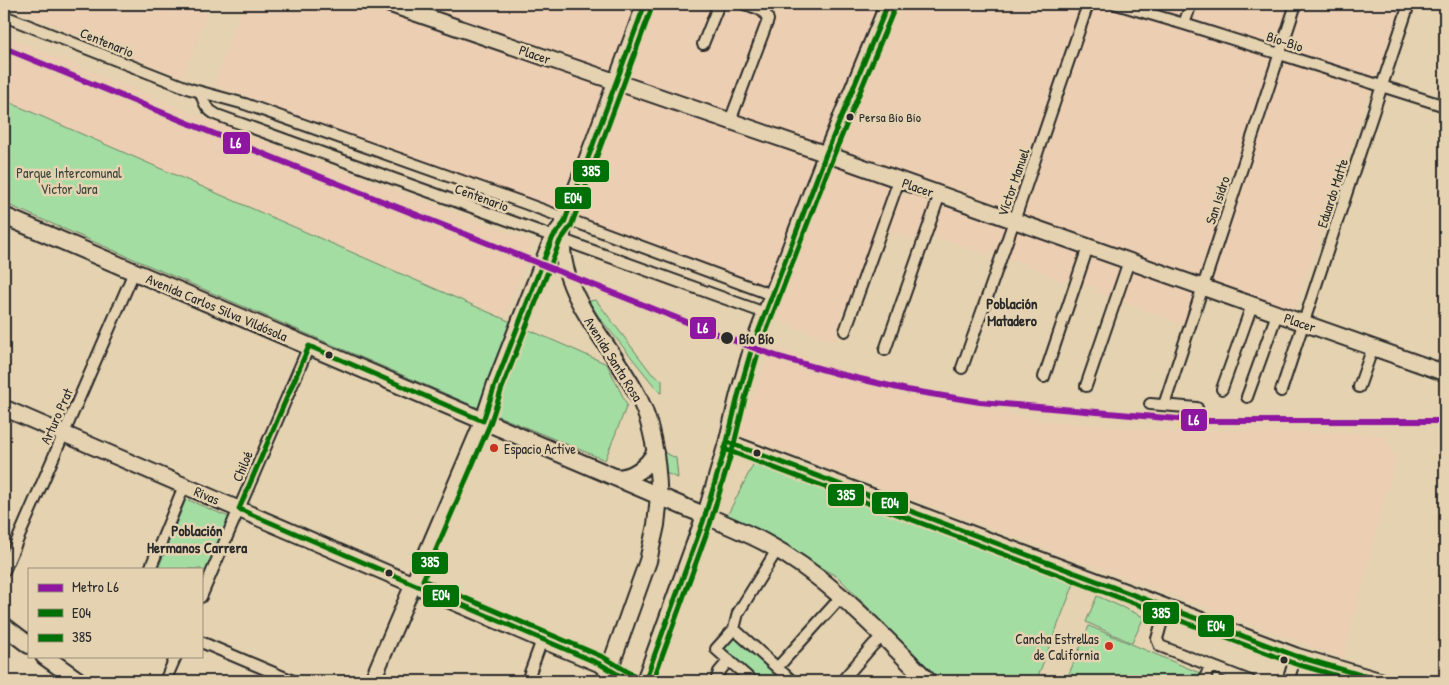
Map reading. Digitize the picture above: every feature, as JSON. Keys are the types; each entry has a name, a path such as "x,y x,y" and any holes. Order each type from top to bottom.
{"main road":[{"name":"Avenida Carlos Silva Vildósola","path":"4,216 762,541 811,572 842,596 924,680"},
{"path":"617,478 627,477 640,470 646,466 655,453"},
{"name":"Avenida Santa Rosa","path":"608,675 648,561 656,525 659,496"},
{"path":"656,525 669,512 680,507 687,508"},
{"path":"645,681 705,516"},
{"path":"4,626 28,644"},
{"path":"47,658 78,681"}],"street":[{"name":"Placer","path":"390,4 826,154 1445,373"},
{"path":"372,681 483,421 495,385 557,239 645,4"},
{"path":"703,44 719,4"},
{"path":"730,121 768,20 764,12 744,4"},
{"path":"705,516 728,442 749,358 765,313 826,154 888,4"},
{"name":"Víctor Manuel","path":"962,368 1088,4"},
{"name":"Bio-Bio","path":"1116,4 1445,106"},
{"path":"1184,24 1191,4"},
{"name":"San Isidro","path":"1164,405 1296,4"},
{"name":"Eduardo Matte","path":"1281,391 1409,4"},
{"name":"Centenario","path":"4,16 201,93 245,104 772,295"},
{"name":"Centenario","path":"201,93 204,103 217,116 765,313"},
{"path":"845,331 899,180"},
{"path":"885,350 940,194"},
{"name":"Avenida Santa Rosa","path":"557,239 573,290 580,304 640,399 649,423 655,453 659,496"},
{"path":"1044,376 1088,247"},
{"path":"1086,386 1129,261"},
{"name":"Arturo Prat","path":"4,571 134,272"},
{"path":"1222,389 1252,305"},
{"path":"1247,397 1277,314"},
{"name":"Chiloé","path":"202,595 308,346"},
{"path":"1359,387 1372,347"},
{"path":"1150,404 1197,408"},
{"name":"Rivas","path":"4,408 600,664 608,675 629,681"},
{"path":"728,442 1296,656 1341,676 1382,681"},
{"path":"150,568 184,486"},
{"path":"752,681 716,649 734,629 738,613 777,550"},
{"path":"777,668 842,596"},
{"path":"1166,607 1156,639 1160,646 1250,681"},
{"path":"734,629 792,681"},
{"path":"842,681 883,636"},
{"path":"527,681 542,640"},
{"path":"202,642 293,681"},
{"path":"1288,681 1296,656"},
{"path":"165,681 175,658"},
{"path":"716,681 719,672 729,660"},
{"path":"1204,681 1210,666"}],"shaded area":[{"path":"4,4 211,4 183,78"},
{"path":"243,4 1402,4 1383,60 1365,103 1294,312 1201,280 1186,326 1095,291 1096,288 1068,278 1065,282 1039,272 1039,270 991,250 988,255 919,232 916,240 887,230 888,226 877,222 834,342 776,319 775,315 782,296 558,211 214,85"},
{"path":"4,35 200,117 533,242 504,316 4,100"},
{"path":"773,346 919,396 1038,420 1164,431 1343,432 1386,436 1395,460 1343,658 738,434"}],"green space":[{"name":"Parque Intercomunal Victor Jara","path":"4,100 607,364 627,405 605,460 474,406 4,203"},
{"path":"596,300 652,374 662,380 662,392 660,393 599,317 589,301"},
{"path":"661,451 676,458 678,478 663,472"},
{"path":"756,459 1075,581 1036,681 940,681 838,577 727,516"},
{"path":"186,499 231,518 202,581 202,568 158,568"},
{"path":"1097,596 1144,617 1132,643 1086,622"},
{"name":"Cancha Estrellas de California","path":"1089,626 1202,674 1199,681 1066,681"},
{"path":"733,632 788,681 755,681 719,649"}],"metro line":[{"name":"L6","path":"4,48 296,167 727,338 779,357 839,374 907,390 980,402 1201,421 1445,421"}],"transit line":[{"name":"E04","path":"629,681 600,664 239,509 309,346 483,421 495,385 548,249 553,237 564,223 645,4"},
{"name":"E04","path":"645,681 703,522 751,351 826,154 888,4"},
{"name":"385","path":"633,675 603,657 423,580 490,424 502,388 560,241 571,226 652,7"},
{"name":"385","path":"653,681 710,524 758,353 833,157 895,7"},
{"name":"E04","path":"727,442 1296,656 1381,681"},
{"name":"385","path":"724,449 1293,663 1355,681"}],"place":[{"name":"Persa Bío Bío","path":"850,117"},
{"name":"Bío Bío","path":"727,338"},
{"name":"Espacio Active","path":"494,448"},
{"name":"Cancha Estrellas de California","path":"1109,646"}],"district":[{"name":"Población Matadero","path":"1012,312"},
{"name":"Población Hermanos Carrera","path":"197,538"}]}
